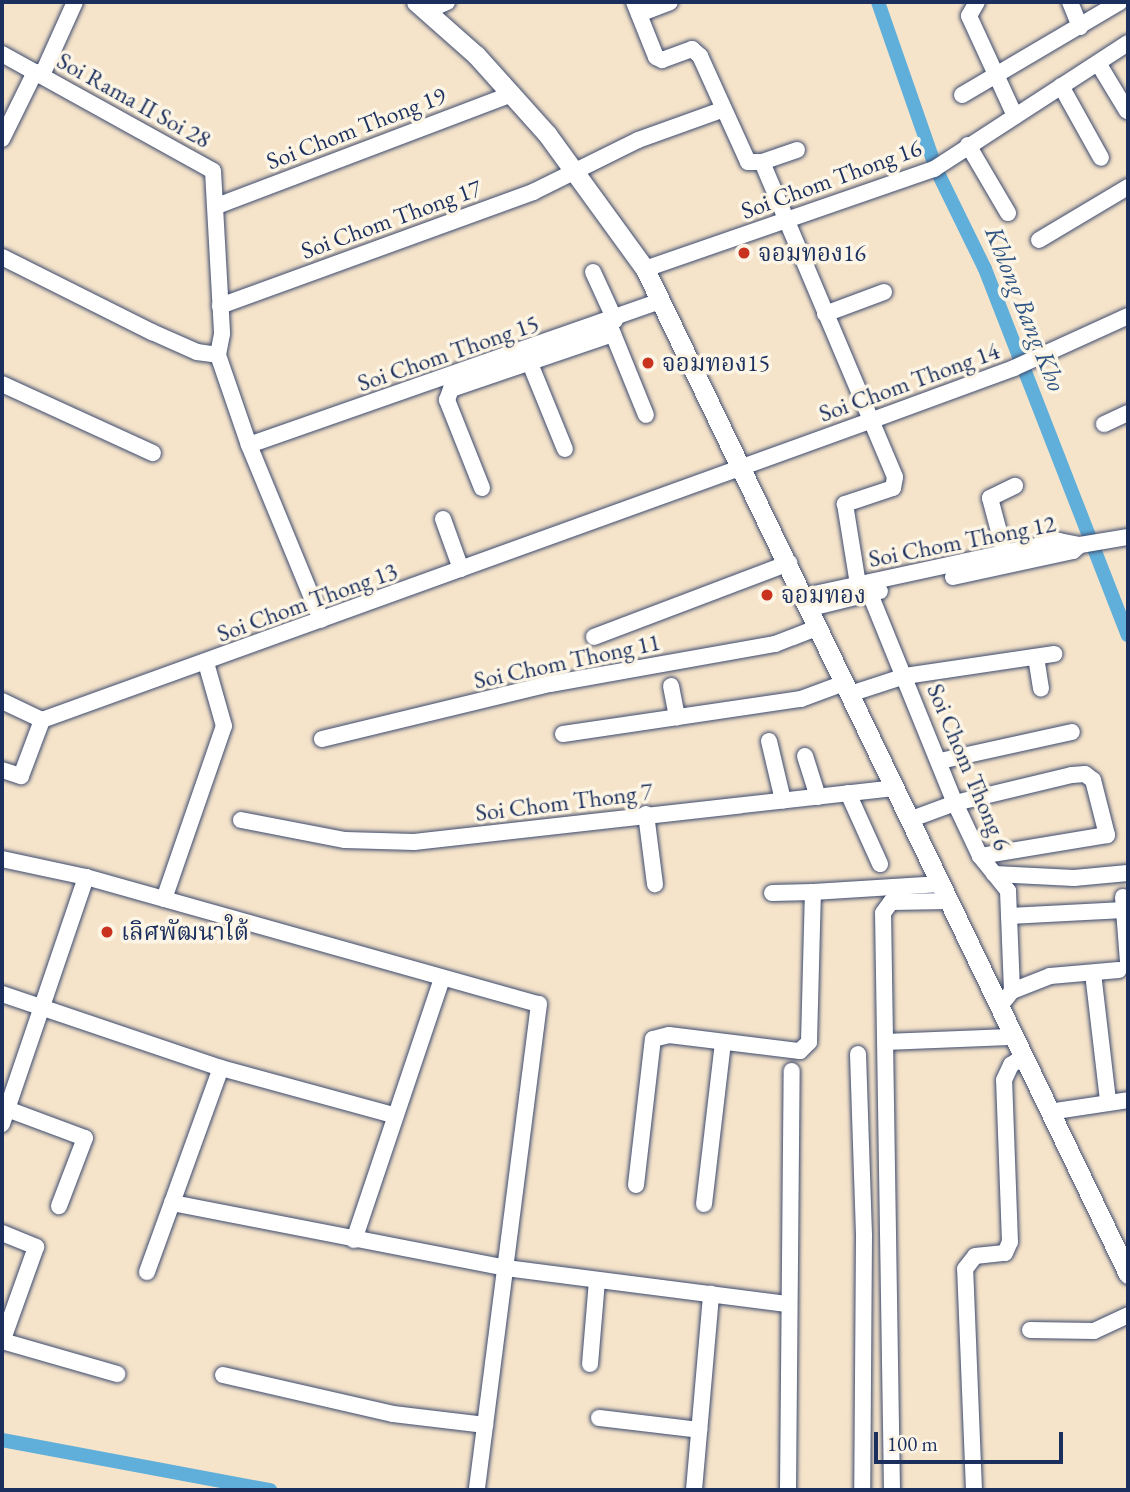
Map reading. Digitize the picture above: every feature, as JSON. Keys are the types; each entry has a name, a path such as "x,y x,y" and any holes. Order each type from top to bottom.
{"main road":[{"path":"421,6 512,94 575,168 645,270 808,602 909,820 945,892 1006,999 1014,1037 1128,1275"}],"street":[{"path":"2,139 75,2"},
{"path":"421,6 447,2"},
{"path":"670,2 637,8 656,57 662,60 696,50 748,162 762,162 797,150"},
{"path":"977,2 969,16 1015,116"},
{"path":"1070,2 1080,27"},
{"path":"962,95 1120,2"},
{"name":"Soi Chom Thong 16","path":"645,270 934,169 950,156 1128,44"},
{"name":"Soi Rama II Soi 28","path":"2,54 207,166 216,180 220,306 218,355"},
{"path":"1098,62 1127,111"},
{"path":"1061,86 1101,158"},
{"name":"Soi Chom Thong 19","path":"217,206 512,94"},
{"name":"Soi Chom Thong 17","path":"220,306 533,192 575,168 724,109"},
{"path":"968,145 1008,214"},
{"path":"762,162 870,421"},
{"path":"1039,240 1127,192"},
{"path":"2,257 152,332 197,352 218,355 249,445 321,620"},
{"path":"593,272 646,415"},
{"path":"825,314 884,292"},
{"name":"Soi Chom Thong 15","path":"249,445 612,326 661,301"},
{"name":"Soi Chom Thong 14","path":"742,468 1014,368 1128,316"},
{"path":"481,488 448,394 457,383 529,361 612,326"},
{"path":"529,361 565,449"},
{"path":"2,384 153,453"},
{"path":"1104,424 1128,413"},
{"name":"Soi Chom Thong 6","path":"870,421 896,482 893,488 845,504 864,587 905,676 955,803 980,856 1006,886 1009,916 1006,999"},
{"name":"Soi Chom Thong 13","path":"164,899 224,726 206,663 742,468"},
{"path":"1005,554 990,498 1015,486"},
{"path":"443,519 461,569"},
{"name":"Soi Chom Thong 12","path":"808,602 1059,541 1085,544 1122,539"},
{"path":"864,587 1046,558 1085,544"},
{"path":"594,637 789,563"},
{"name":"Soi Chom Thong 11","path":"322,739 550,684 775,644 819,627"},
{"path":"563,734 801,699 905,676 1054,654"},
{"path":"1036,657 1041,689"},
{"path":"2,701 42,720 206,663"},
{"path":"671,686 677,717"},
{"path":"2,770 21,776 42,720"},
{"path":"940,761 1072,732"},
{"path":"769,741 783,800"},
{"path":"805,756 818,797"},
{"path":"909,820 955,803 1085,774 1093,780 1109,831 1100,837 980,856"},
{"name":"Soi Chom Thong 7","path":"241,820 345,840 414,842 894,788"},
{"path":"848,793 880,864"},
{"path":"646,814 655,884"},
{"path":"2,859 86,877 536,1002 540,1007 477,1490"},
{"path":"994,874 1074,878 1128,873"},
{"path":"59,1206 85,1138 4,1117 86,877"},
{"path":"636,1185 653,1039 669,1035 792,1051 807,1046 814,977 813,892"},
{"path":"772,893 945,892"},
{"path":"892,1490 886,906 945,892"},
{"path":"1006,999 1050,976 1093,973 1124,966 1127,936 1123,904 1009,916"},
{"path":"1093,973 1108,1100"},
{"path":"354,1240 393,1115 442,978"},
{"path":"2,994 221,1068 393,1115"},
{"path":"887,1042 1014,1037"},
{"path":"704,1204 723,1043"},
{"path":"858,1054 864,1235 862,1490"},
{"path":"974,1490 965,1269 975,1256 1005,1253 1010,1242 1004,1080 1011,1065 1023,1057"},
{"path":"147,1272 221,1068"},
{"path":"788,1490 787,1304 792,1071"},
{"path":"1049,1112 1108,1100 1128,1100"},
{"path":"172,1203 506,1268 787,1304"},
{"path":"2,1233 36,1247 2,1341 117,1374"},
{"path":"864,1235 888,1235"},
{"path":"590,1364 597,1280"},
{"path":"694,1490 711,1294"},
{"path":"1030,1330 1094,1331 1128,1315"},
{"path":"223,1375 393,1414 485,1425"},
{"path":"599,1418 699,1430"}],"waterway":[{"name":"Khlong Bang Kho","path":"878,2 937,171 985,269 1128,635"},
{"path":"2,1440 270,1490"}],"place":[{"name":"จอมทอง16","path":"744,253"},
{"name":"จอมทอง15","path":"648,363"},
{"name":"จอมทอง","path":"767,595"},
{"name":"เลิศพัฒนาใต้","path":"107,932"}]}
